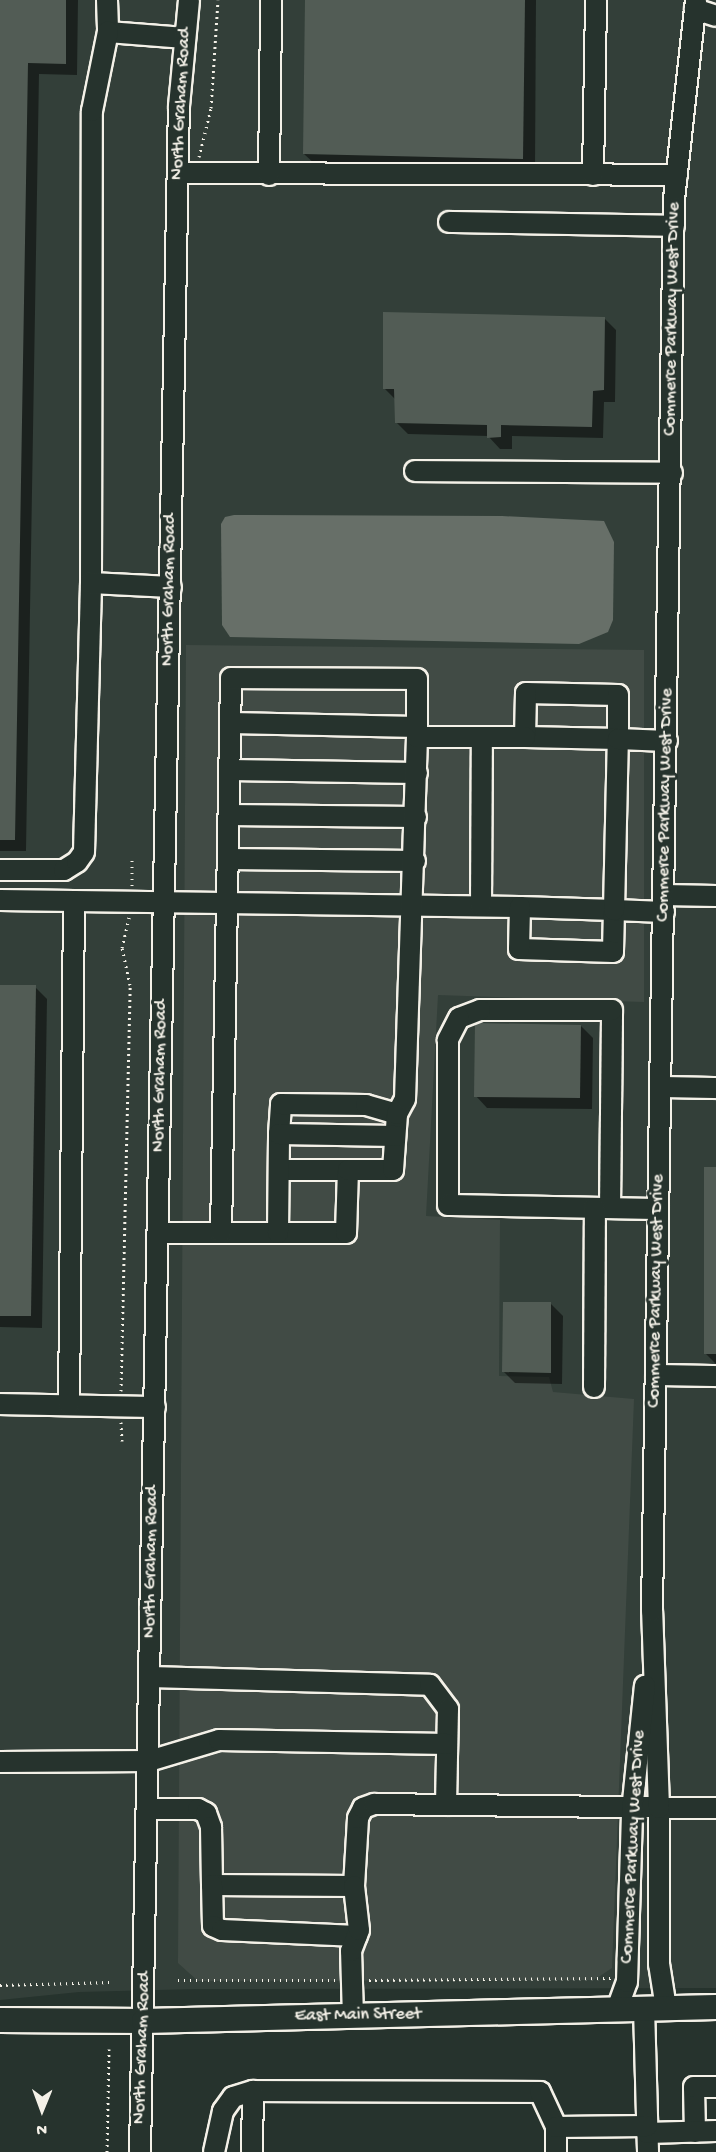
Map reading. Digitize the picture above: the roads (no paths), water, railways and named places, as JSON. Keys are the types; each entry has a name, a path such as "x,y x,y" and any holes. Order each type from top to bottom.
{"main road":[{"name":"East Main Street","path":"0,2020 144,2021 716,2007"}],"street":[{"path":"0,870 64,870 84,852 91,583 92,111 108,32 107,0"},
{"name":"North Graham Road","path":"140,2152 171,587 187,174 185,38 189,0"},
{"path":"269,175 271,0"},
{"path":"593,175 596,0"},
{"path":"696,4 716,16"},
{"name":"Commerce Parkway West Drive","path":"647,2137 659,1964 659,1808 652,1611 672,473 674,226 677,175 696,4"},
{"path":"108,32 185,38"},
{"path":"187,174 677,175"},
{"path":"449,222 674,226"},
{"path":"415,471 672,473"},
{"path":"91,583 171,587"},
{"path":"221,1233 231,678 417,679 414,906 405,1099 397,1114 393,1170 279,1170"},
{"path":"520,907 519,950 613,952 618,695 526,693 525,737"},
{"path":"231,723 482,737 667,741"},
{"path":"481,906 482,737"},
{"path":"230,770 417,773"},
{"path":"229,815 416,817"},
{"path":"228,859 415,861"},
{"path":"0,900 481,906 614,910 716,896"},
{"path":"69,1406 74,901"},
{"path":"594,1387 603,1208 612,1010 480,1010 459,1018 448,1040 448,1205 603,1208 658,1209"},
{"path":"661,1087 716,1088"},
{"path":"278,1233 280,1104 366,1105 397,1114"},
{"path":"279,1134 394,1136"},
{"path":"158,1233 346,1233 348,1170"},
{"path":"656,1375 716,1376"},
{"path":"0,1404 155,1407"},
{"name":"Commerce Parkway West Drive","path":"617,2009 627,1982 633,1807 652,1611"},
{"path":"150,1677 430,1685 448,1709 446,1805"},
{"path":"0,1762 149,1761 219,1740 447,1744"},
{"path":"353,2017 351,1951 357,1936 358,1899 354,1886 355,1833 363,1808 374,1804 716,1808"},
{"path":"148,1809 206,1813 211,1827 213,1926 222,1930 357,1936"},
{"path":"212,1885 354,1886"},
{"path":"694,2132 694,2087 716,2087"},
{"path":"252,2152 253,2091"},
{"path":"214,2152 223,2111 233,2097 253,2091 540,2092 556,2127 556,2152"},
{"path":"556,2127 647,2137 716,2132"}]}
